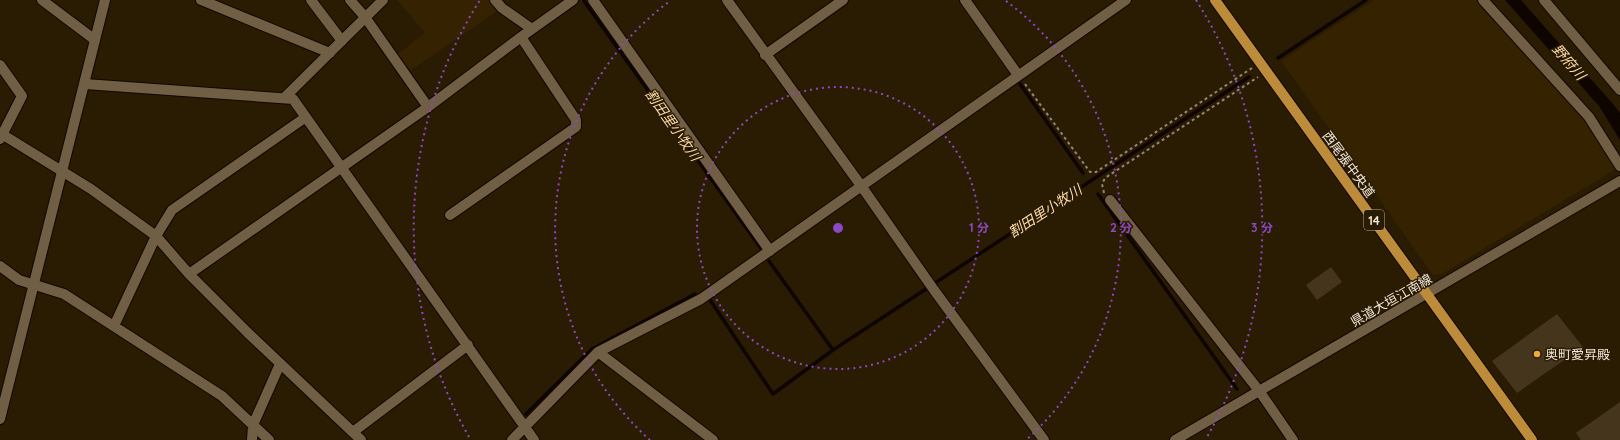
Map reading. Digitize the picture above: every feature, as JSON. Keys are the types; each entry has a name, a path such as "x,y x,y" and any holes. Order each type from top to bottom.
{"main road":[{"name":"西尾張中央道","path":"1215,0 1532,440"}],"street":[{"path":"42,0 95,40"},
{"path":"0,419 2,397 34,284 105,0"},
{"path":"201,0 330,53"},
{"path":"311,0 342,41"},
{"path":"350,0 366,17 428,107"},
{"path":"284,98 383,0"},
{"path":"495,0 502,8 532,29"},
{"path":"189,274 428,107 521,37 574,0"},
{"path":"593,0 770,250"},
{"path":"727,0 765,55 1044,440"},
{"path":"765,55 843,0"},
{"path":"965,0 1018,75"},
{"path":"512,440 524,426 598,352 701,299 1126,0"},
{"path":"1483,0 1590,117 1620,166"},
{"path":"1544,0 1620,90"},
{"path":"450,215 576,127 576,120 521,37"},
{"path":"0,64 22,96 1,135 91,189 156,236 189,274 280,364 361,440"},
{"path":"85,84 293,99 534,440"},
{"path":"114,326 156,236 172,210 306,117"},
{"name":"県道大垣江南線","path":"1175,440 1260,392 1620,181"},
{"path":"1110,200 1260,392 1293,440"},
{"path":"0,266 19,280 64,294 114,326 222,396 269,440"},
{"path":"353,432 468,346"},
{"path":"598,352 713,440"},
{"path":"252,440 253,425 280,364"}],"path":[{"path":"1018,75 1090,172 1096,172 1263,68"},
{"path":"1110,200 1103,190 1102,184 1105,178 1263,68"}],"shaded area":[{"path":"397,0 493,0 502,8 411,70 394,57 425,33"},
{"path":"1374,0 1476,0 1586,119 1616,169 1442,274 1433,275 1281,61"}],"water":[{"name":"野府川","path":"1505,0 1521,0 1613,104 1620,113 1620,140 1599,106"}],"building":[{"path":"1331,267 1342,282 1317,300 1306,285"},
{"name":"奥町愛昇殿","path":"1557,314 1583,347 1517,393 1492,361"},
{"path":"1620,402 1620,440 1581,440 1576,433"}],"waterway":[{"name":"割田里小牧川","path":"1278,58 1366,0"},
{"name":"割田里小牧川","path":"584,1 762,250"},
{"name":"割田里小牧川","path":"769,261 833,350 1249,77"},
{"path":"1020,84 1083,173"},
{"path":"1098,194 1237,389"},
{"path":"526,414 592,349 695,294"},
{"path":"710,300 773,394 833,350"}],"place":[{"name":"奥町愛昇殿","path":"1537,354"}]}
